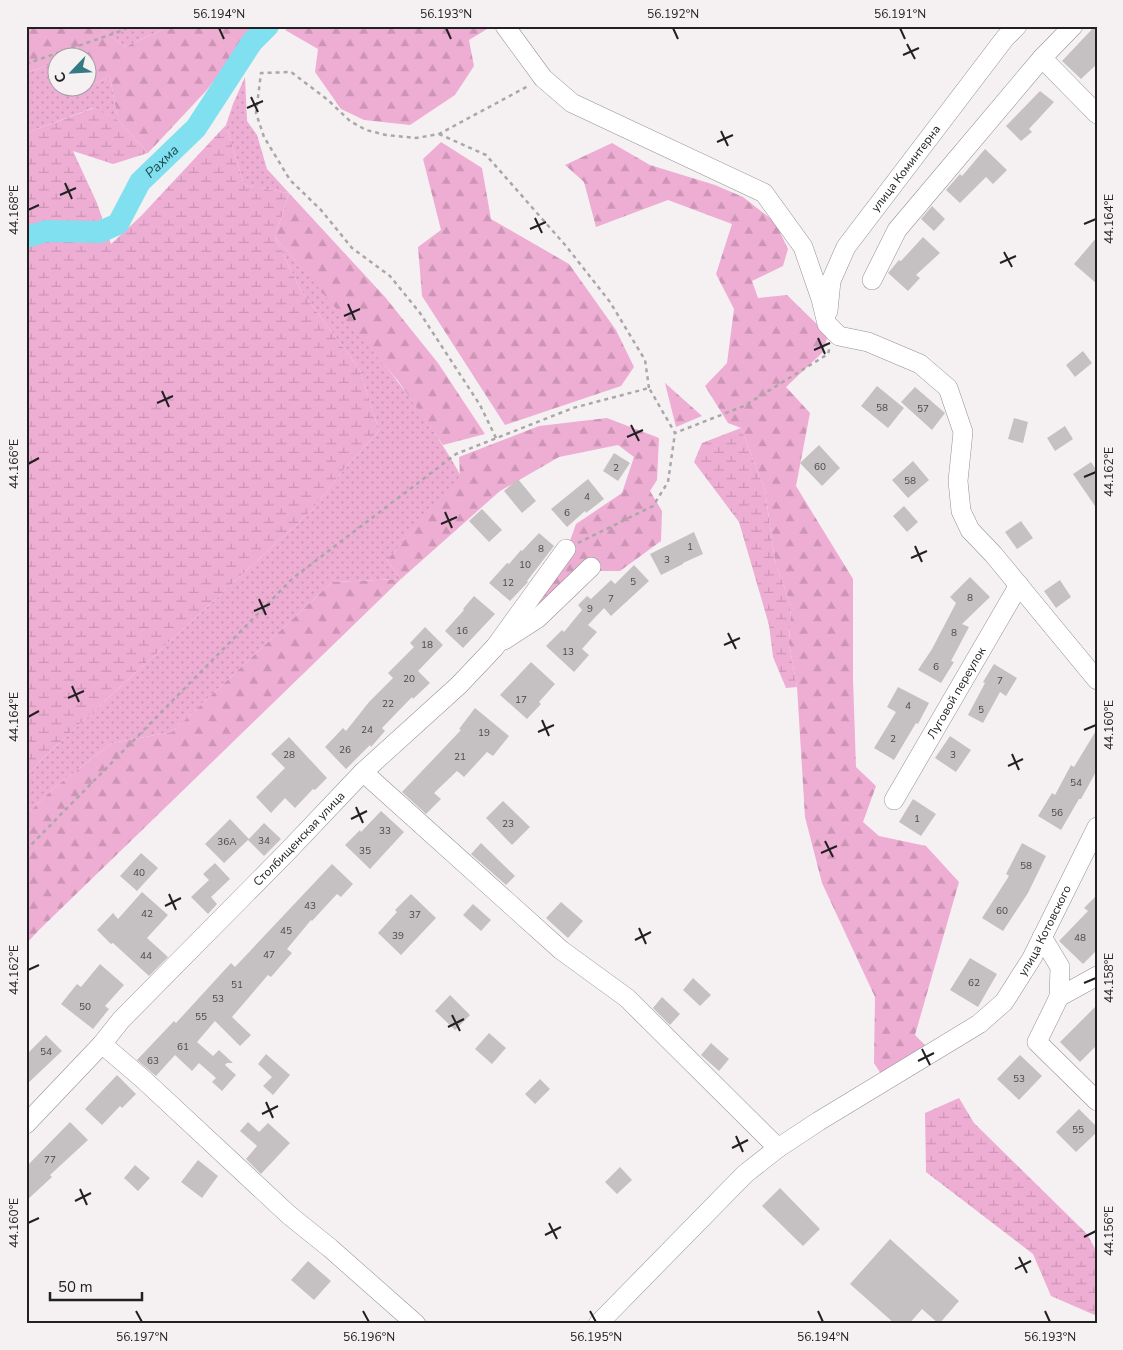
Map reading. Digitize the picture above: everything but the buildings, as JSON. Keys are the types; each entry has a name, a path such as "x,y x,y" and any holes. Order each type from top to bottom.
{"street":[{"path":"505,26 542,78 572,103 764,193 803,247 830,327 839,336 868,342 920,364 948,388 963,432 958,482 962,511 970,530 993,554 1097,680"},
{"name":"улица Коминтерна","path":"830,327 831,281 846,247 1005,38 1017,26"},
{"path":"872,280 897,230 1042,58 1073,26"},
{"path":"1042,58 1097,114"},
{"name":"Столбищенская улица","path":"26,1124 102,1044 121,1020 363,772 459,685 495,647 566,549"},
{"path":"495,647 538,618 591,567"},
{"name":"Луговой переулок","path":"894,800 1019,585"},
{"path":"363,772 561,950 627,998 778,1148"},
{"name":"улица Котовского","path":"598,1324 745,1174 778,1148 819,1121 979,1024 1004,1002 1032,958 1097,827"},
{"path":"1042,937 1060,967 1059,998 1037,1042 1097,1101"},
{"path":"1059,998 1097,976"},
{"path":"102,1044 144,1080 289,1215 330,1248 416,1324"}],"path":[{"path":"26,64 121,31 130,26"},
{"path":"496,438 480,405 420,313 390,276 352,248 321,210 290,180 264,137 256,113 261,73 291,72 328,100 350,121 366,130 386,135 416,138 439,134 542,78"},
{"path":"439,134 486,154 566,246 610,302 645,360 649,388 675,432 668,482 653,506 566,549"},
{"path":"675,432 744,406 828,354 830,327"},
{"path":"26,850 293,578 456,454 573,408 649,388"}],"green space":[{"path":"26,26 98,26 125,47 170,26 256,26 206,91 148,153 118,120 110,77 98,82 98,48 48,48 48,65 26,73"},
{"path":"98,26 170,26 125,47"},
{"path":"293,26 492,26 469,40 474,66 455,95 410,125 364,120 341,109 315,72 318,49 285,30"},
{"path":"48,65 48,98 98,98 98,82 110,77 118,120 93,108 26,133 26,73"},
{"path":"245,77 247,121 257,135 267,169 289,193 244,185 226,125"},
{"path":"94,108 118,120 148,153 113,164 73,151 97,203 111,244 141,216 226,125 244,185 289,193 275,237 300,289 360,370 379,431 345,468 312,510 42,759 26,776 26,133"},
{"path":"441,142 482,168 491,219 569,264 616,330 634,367 621,386 505,425 422,296 418,247 441,230 423,159"},
{"path":"612,143 650,165 715,185 743,197 775,222 788,249 783,266 752,281 758,298 787,295 828,335 823,352 786,387 810,413 796,486 853,579 853,679 856,767 876,786 863,822 879,836 926,846 959,882 915,1035 925,1045 881,1074 874,1063 875,997 822,883 805,817 797,687 789,643 791,606 775,561 765,490 741,428 728,423 705,386 727,363 734,309 716,274 732,224 668,200 596,227 584,182 565,165"},
{"path":"289,193 385,297 438,363 485,434 443,445 398,381 275,237"},
{"path":"275,237 398,382 442,444 461,476 387,560 401,579 332,582 172,732 112,743 54,788 26,815 26,776 42,759 312,510 345,468 379,431 360,370 300,289"},
{"path":"665,383 702,416 676,427"},
{"path":"607,418 659,438 657,480 650,491 662,511 661,541 620,571 599,571 541,627 513,639 560,569 576,524 622,493 634,457 618,445 559,457 500,491 401,579 387,560 460,476 459,457 539,426"},
{"path":"741,428 765,490 775,561 791,606 789,643 797,687 786,688 773,657 769,625 739,522 694,462 702,443"},
{"path":"401,579 26,944 26,815 54,788 112,743 172,732 332,582"},
{"path":"959,1098 974,1123 1087,1234 1097,1252 1097,1316 1051,1296 1033,1254 926,1172 925,1113"}],"waterway":[{"name":"Рахма","path":"26,237 47,231 100,232 118,224 140,182 196,128 252,42 268,26"}]}
